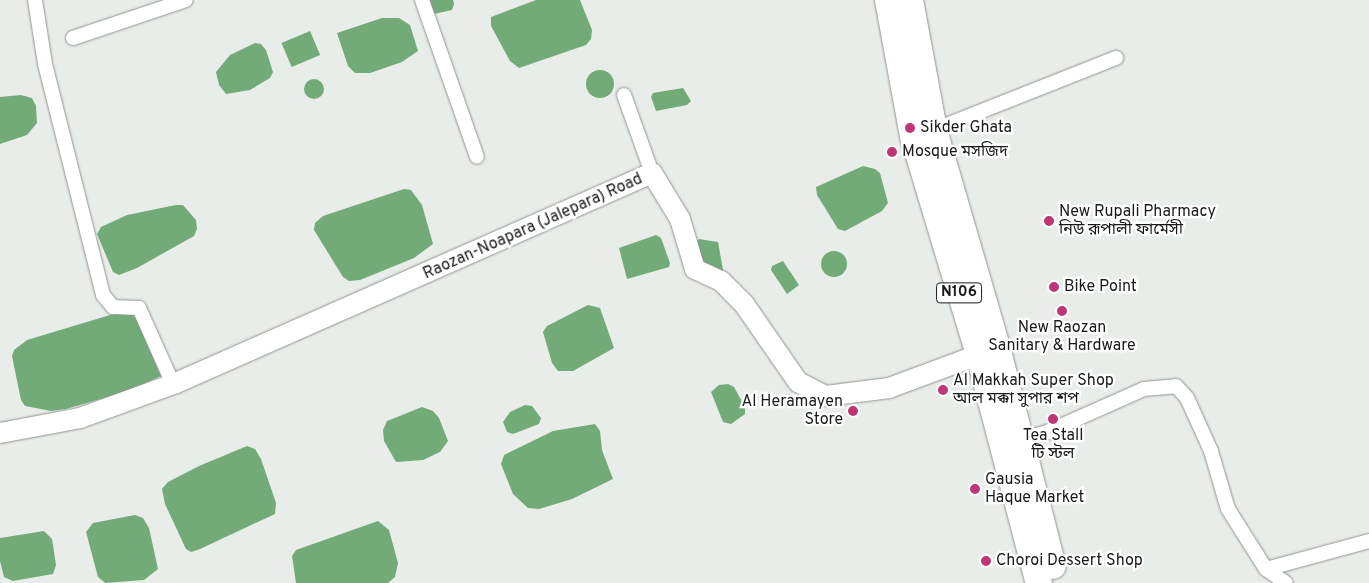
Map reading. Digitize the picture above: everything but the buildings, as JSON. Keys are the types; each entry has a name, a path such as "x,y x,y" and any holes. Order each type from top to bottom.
{"highway":[{"name":"N106","path":"888,0 913,136 988,351 1022,438 1057,583"},
{"name":"N106","path":"910,0 934,130 988,351 1039,583"}],"main road":[{"name":"Raozan-Noapara (Jalepara) Road","path":"0,434 80,418 174,384 652,173 680,219 695,269 720,282 744,304 798,382 826,396 862,393 889,388 988,351"}],"street":[{"path":"35,0 45,64 104,295 113,307 139,308 174,384"},
{"path":"74,38 186,0"},
{"path":"422,0 477,157"},
{"path":"934,130 1116,58"},
{"path":"624,95 652,173"},
{"path":"1022,438 1045,433 1144,389 1176,386 1187,398 1211,451 1228,509 1266,568 1286,583"},
{"path":"1266,568 1369,541"}],"shaded area":[{"path":"426,0 453,0 454,4 452,10 434,14 429,11"},
{"path":"536,0 580,0 592,30 591,39 586,45 519,68 510,61 491,26 491,17"},
{"path":"382,18 399,18 410,25 418,51 402,62 370,73 355,73 348,66 337,33"},
{"path":"310,31 320,55 292,67 281,43"},
{"path":"255,43 261,44 266,50 273,72 270,78 250,90 226,94 219,85 216,72 230,55"},
{"path":"600,70 610,74 614,84 610,94 600,98 590,94 586,84 590,74"},
{"path":"310,79 318,79 324,85 324,93 318,99 310,99 304,93 304,85"},
{"path":"683,88 691,101 687,105 656,111 651,97 653,93"},
{"path":"21,95 32,98 36,106 37,123 27,135 0,144 0,97"},
{"path":"863,166 875,169 880,173 888,203 882,211 845,231 838,229 817,195 816,187"},
{"path":"404,189 411,190 422,205 433,244 414,258 360,280 349,281 343,277 314,230 315,223 323,216"},
{"path":"183,205 196,220 197,229 194,236 137,268 119,275 113,272 97,234 101,227 127,215"},
{"path":"656,235 661,238 670,263 669,267 627,279 619,248"},
{"path":"699,239 718,242 723,270 721,273 705,266 696,242"},
{"path":"834,251 843,255 847,264 843,273 834,277 825,273 821,264 825,255"},
{"path":"783,261 799,285 787,294 771,270 772,266"},
{"path":"588,305 600,308 614,348 573,371 558,371 552,363 543,332 547,326"},
{"path":"120,312 135,315 161,376 128,391 66,409 51,411 25,406 21,400 12,356 14,350 27,340"},
{"path":"728,384 734,387 745,407 745,414 731,424 723,422 711,392 719,385"},
{"path":"525,405 532,406 541,418 539,424 513,434 507,432 503,422 510,412"},
{"path":"422,407 433,411 439,418 448,441 440,452 423,460 396,462 384,441 383,430 387,421"},
{"path":"595,424 600,431 602,450 613,479 572,499 539,509 528,508 513,494 501,464 504,455 553,431"},
{"path":"247,446 255,449 261,459 276,503 275,514 191,552 186,549 165,504 162,489 168,482 199,466"},
{"path":"135,515 143,518 149,528 158,569 144,580 105,583 98,577 86,532 93,523"},
{"path":"378,521 389,530 398,563 395,577 388,583 296,583 292,556 296,550"},
{"path":"44,531 52,539 56,565 53,574 13,581 4,577 0,561 0,538"}],"place":[{"name":"Sikder Ghata","path":"910,128"},
{"name":"Mosque মসজিদ","path":"892,152"},
{"name":"New Rupali Pharmacy নিউ রূপালী ফার্মেসী","path":"1049,221"},
{"name":"Bike Point","path":"1054,287"},
{"name":"New Raozan Sanitary & Hardware","path":"1062,311"},
{"name":"Al Makkah Super Shop আল মক্কা সুপার শপ","path":"943,390"},
{"name":"Al Heramayen Store","path":"853,411"},
{"name":"Tea Stall টি স্টল","path":"1053,419"},
{"name":"Gausia Haque Market","path":"975,489"},
{"name":"Choroi Dessert Shop","path":"986,561"}]}
